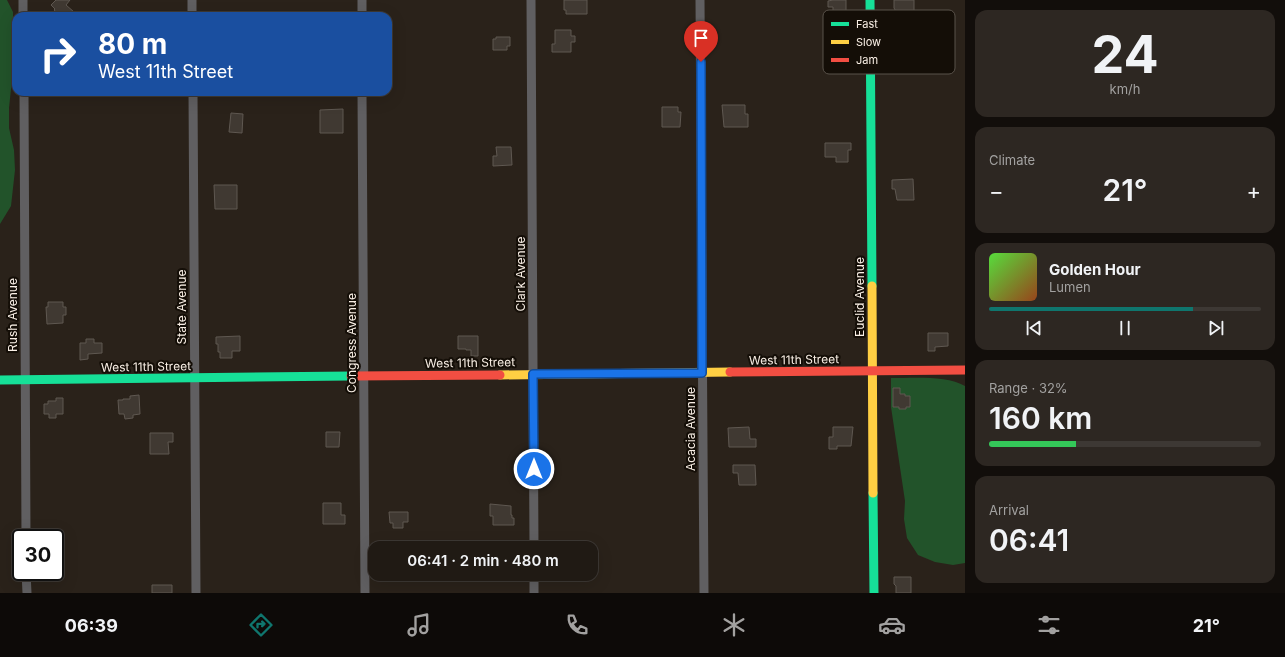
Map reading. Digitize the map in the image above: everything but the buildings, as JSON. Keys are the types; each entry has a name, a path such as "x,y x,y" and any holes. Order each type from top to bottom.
{"street":[{"path":"23,0 23,12"},
{"path":"192,0 192,12"},
{"path":"362,0 362,12"},
{"name":"Clark Avenue","path":"531,0 534,541"},
{"name":"Acacia Avenue","path":"700,0 704,593"},
{"name":"Euclid Avenue","path":"870,0 870,10"},
{"name":"Euclid Avenue","path":"870,74 874,593"},
{"name":"Rush Avenue","path":"24,96 26,529"},
{"name":"State Avenue","path":"193,96 196,593"},
{"name":"Congress Avenue","path":"362,96 365,593"},
{"name":"West 11th Street","path":"0,380 965,370"},
{"path":"26,581 27,593"},
{"path":"534,581 534,593"}],"green space":[{"path":"0,0 7,0 13,12 12,80 9,108 9,128 14,150 15,170 11,206 0,224"},
{"path":"891,378 949,380 958,382 965,386 965,563 953,565 935,562 918,555 907,538 904,519 905,501 891,407"}],"traffic: fast":[{"path":"870,0 870,10"},
{"path":"871,74 872,286"},
{"path":"0,380 351,376"},
{"path":"873,493 874,593"}],"traffic: slow":[{"path":"872,286 873,493"},
{"path":"500,375 730,372"}],"traffic: jam":[{"path":"730,372 965,370"},
{"path":"351,376 500,375"}],"route":[{"path":"534,469 533,374 702,373 701,62"}]}
